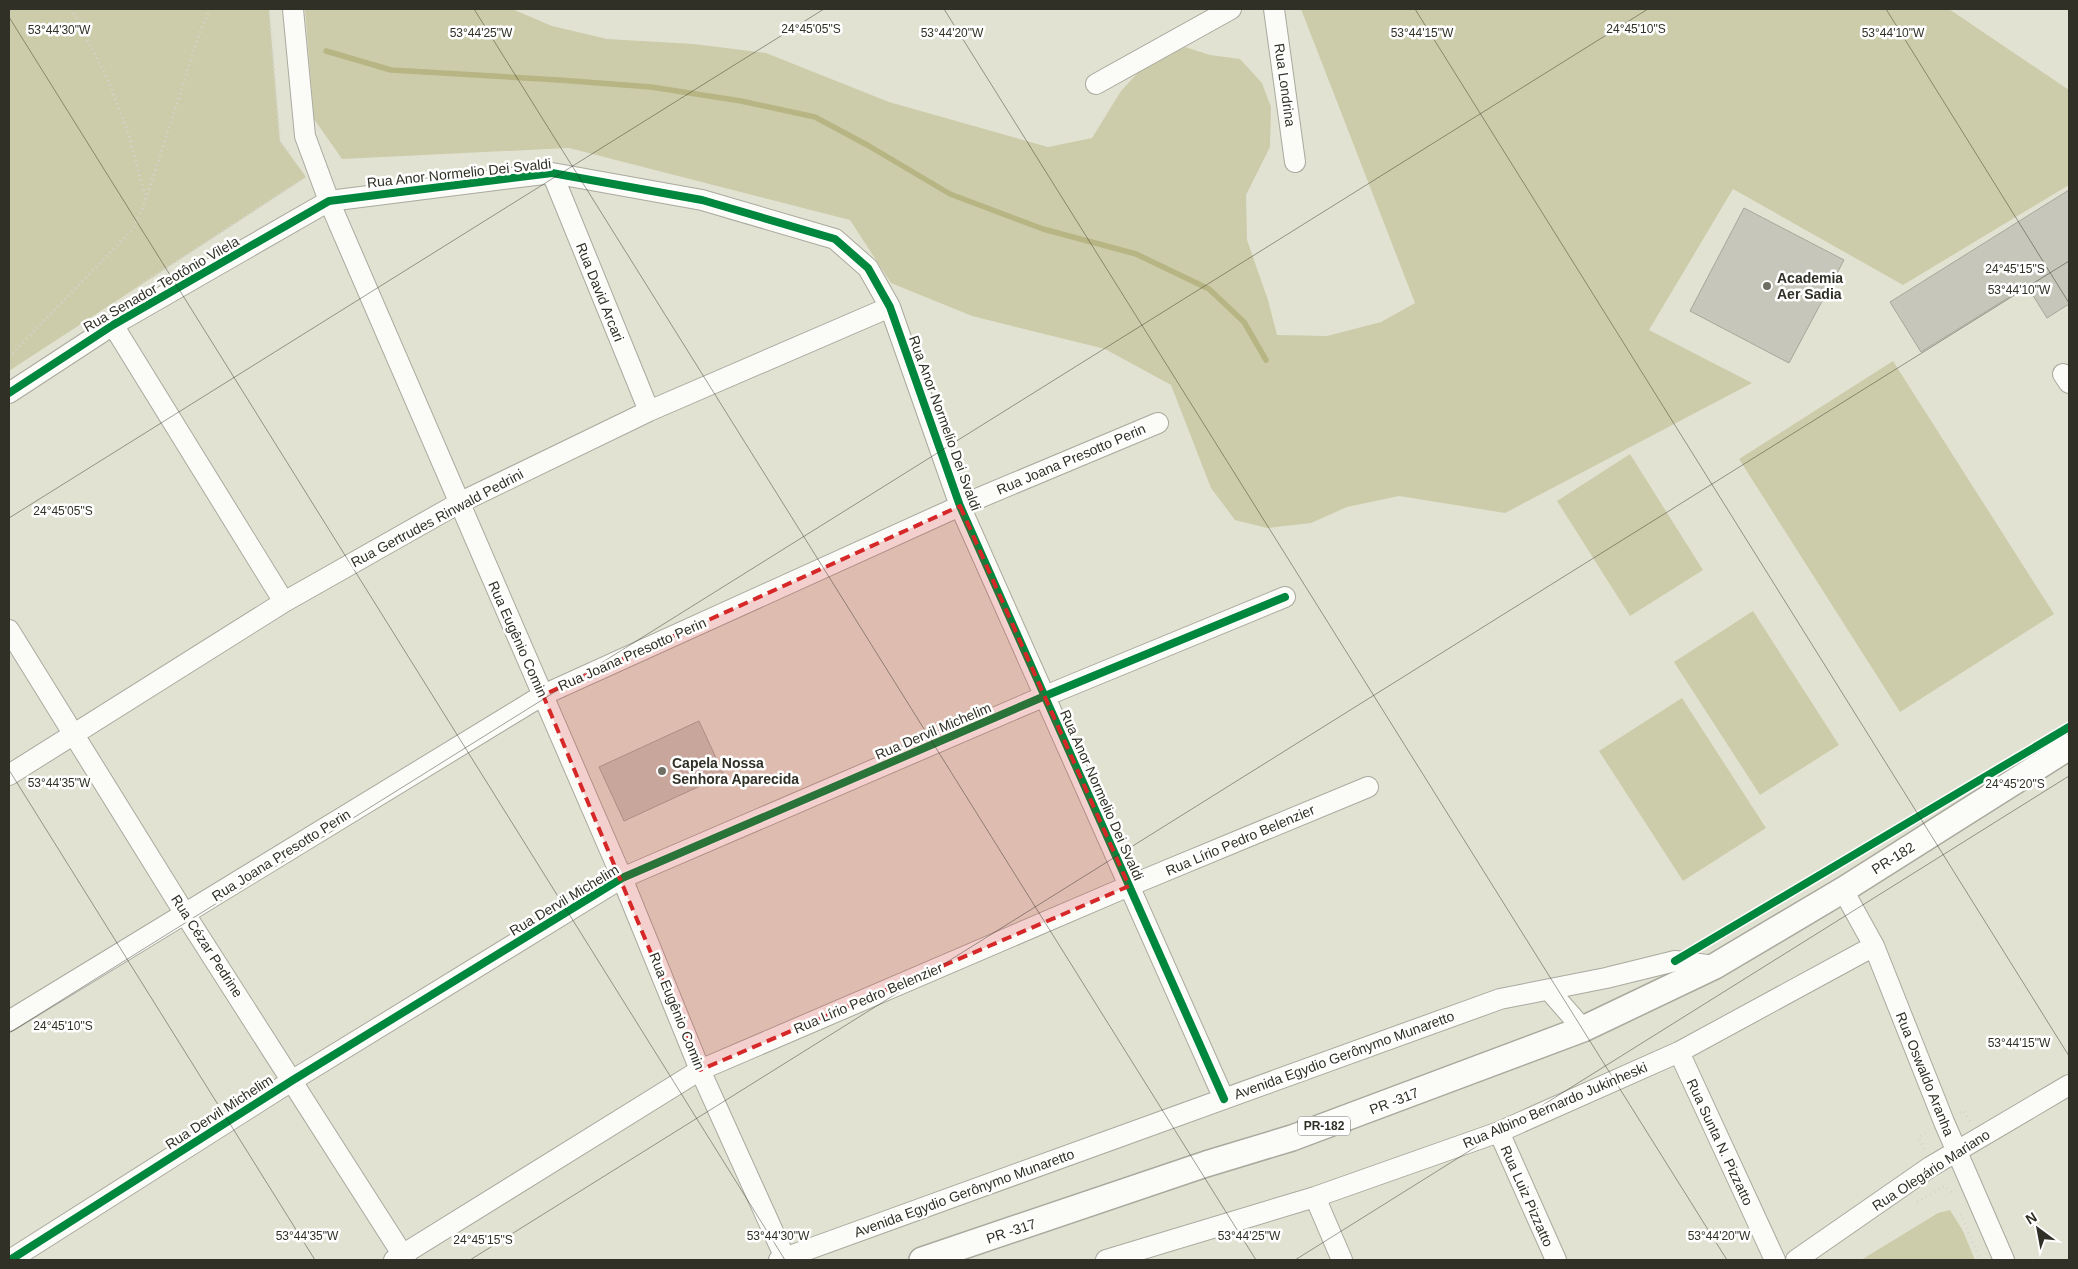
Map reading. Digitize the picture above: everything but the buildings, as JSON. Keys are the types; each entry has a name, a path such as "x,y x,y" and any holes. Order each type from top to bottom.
{"main road":[{"name":"PR-182","path":"1715,966 1843,890 2069,748"},
{"name":"PR -317","path":"922,1260 1206,1164 1292,1138 1583,1029 1715,966"}],"street":[{"name":"Rua Eugênio Comin","path":"293,9 305,136 329,201 622,878 700,1070 784,1259"},
{"path":"1096,84 1231,9"},
{"name":"Rua Londrina","path":"1274,9 1295,162"},
{"name":"Rua Anor Normelio Dei Svaldi","path":"329,201 552,173 702,200 836,239 868,268 890,307 960,506 1224,1099"},
{"name":"Rua David Arcari","path":"552,173 649,412"},
{"name":"Rua Senador Teotônio Vilela","path":"9,393 113,325 329,201"},
{"name":"Rua Gertrudes Rinwald Pedrini","path":"9,775 284,602 459,503 649,412 890,307"},
{"path":"113,325 284,602"},
{"name":"Rua Joana Presotto Perin","path":"9,1021 543,695 960,506 1158,423"},
{"name":"Rua Dervil Michelim","path":"10,1260 293,1080 622,878 1045,696 1285,597"},
{"name":"Rua Cézar Pedrine","path":"9,630 186,914 293,1080 401,1258"},
{"name":"Rua Lírio Pedro Belenzier","path":"401,1258 700,1070 1129,886 1368,787"},
{"name":"Rua Oswaldo Aranha","path":"1843,890 1874,946 1957,1152 2004,1260"},
{"name":"Rua Albino Bernardo Jukinheski","path":"1115,1259 1314,1197 1498,1132 1679,1052 1874,946"},
{"name":"Avenida Egydio Gerônymo Munaretto","path":"784,1259 1500,999 1549,990 1675,961 1715,966"},
{"path":"1549,990 1583,1029"},
{"name":"Rua Sunta N. Pizzatto","path":"1679,1052 1775,1260"},
{"name":"Rua Olegário Mariano","path":"1796,1260 1930,1167 2069,1086"},
{"name":"Rua Luiz Pizzatto","path":"1498,1132 1556,1260"},
{"path":"1314,1197 1342,1260"}],"path":[{"path":"72,9 108,80 129,135 146,200"},
{"path":"269,9 280,142 290,156"},
{"path":"9,357 134,229 146,200 200,32 210,10"},
{"path":"141,285 306,177"},
{"path":"1914,1203 1945,1186 1956,1198"},
{"path":"1959,1210 1980,1260"}],"highlighted area":[{"path":"960,506 1129,886 700,1070 543,695"}],"green space":[{"path":"9,9 269,9 280,141 306,177 9,371"},
{"path":"305,9 512,9 552,26 607,39 694,44 766,53 889,102 1048,147 1092,138 1121,91 1144,66 1185,47 1210,55 1240,59 1262,83 1271,107 1270,147 1246,195 1247,240 1268,300 1277,335 1327,336 1381,322 1415,303 1301,9 1949,9 2069,90 2069,185 1903,285 1733,189 1649,330 1752,383 1505,513 1399,496 1347,507 1311,523 1267,528 1235,520 1211,488 1171,385 1105,349 972,316 891,283 850,220 569,148 342,159 314,119"},
{"path":"1893,361 2054,614 1900,712 1739,459"},
{"path":"1630,454 1703,570 1630,616 1557,501"},
{"path":"1753,611 1839,745 1760,795 1674,662"},
{"path":"1682,698 1766,828 1683,881 1599,751"},
{"path":"1950,1210 1963,1231 1975,1260 1861,1260 1938,1213"}],"waterway":[{"path":"326,51 391,70 651,87 741,101 815,117 869,146 950,194 1043,229 1136,254 1209,289 1244,322 1266,360"}],"cycle path":[{"path":"9,393 113,325 329,201 552,173 702,200 835,239 868,268 890,307 960,506 1224,1099"},
{"path":"10,1260 293,1080 622,878 1045,696 1285,597"},
{"path":"1675,961 2069,727"}],"place":[{"name":"Academia Aer Sadia","path":"1767,286"},
{"name":"Capela Nossa Senhora Aparecida","path":"662,771"}]}
